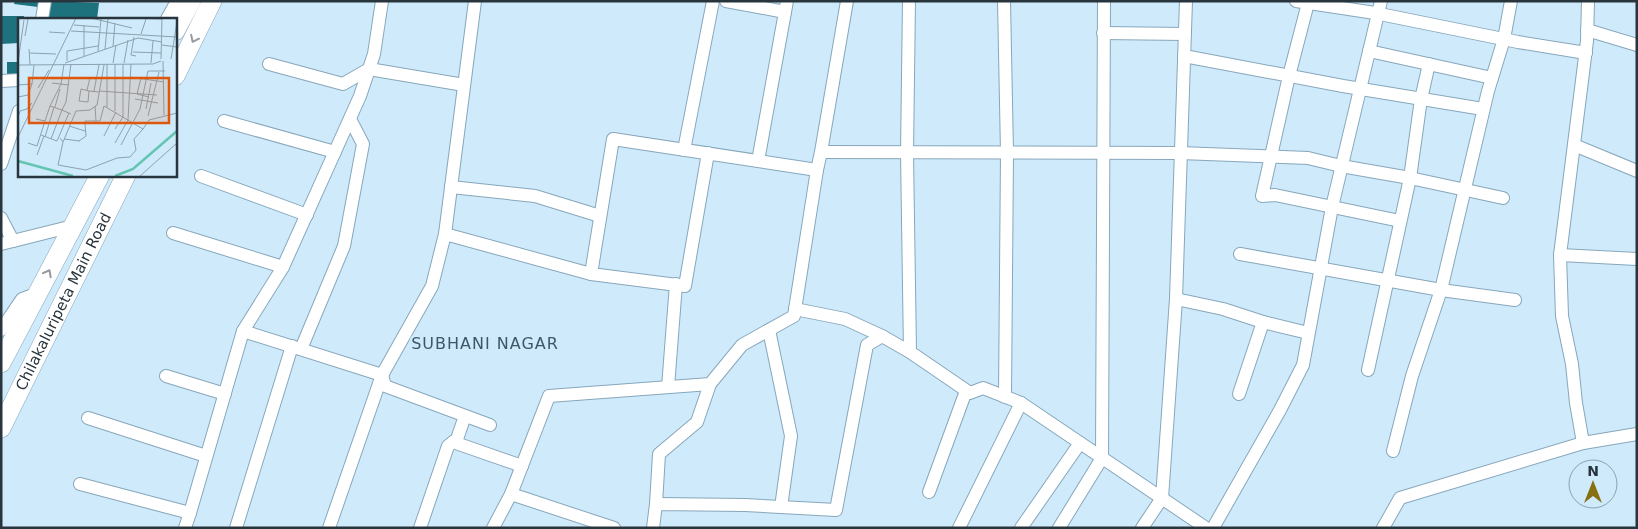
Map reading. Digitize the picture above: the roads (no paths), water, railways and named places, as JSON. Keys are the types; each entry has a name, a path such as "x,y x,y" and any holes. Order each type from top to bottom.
{"main road":[{"path":"176,29 191,1"},
{"path":"176,74 212,1"},
{"name":"Chilakaluripeta Main Road","path":"1,362 99,176"},
{"name":"Chilakaluripeta Main Road","path":"1,428 126,176"}],"street":[{"path":"42,18 45,1"},
{"path":"168,18 177,1"},
{"path":"185,528 243,331 284,267 360,96 374,54 382,1"},
{"path":"329,528 382,375 432,286 445,234 476,1"},
{"path":"684,150 713,1"},
{"path":"726,1 786,7 758,161"},
{"path":"654,528 659,454 697,422 710,384 742,345 794,316 816,170 821,152 847,1"},
{"path":"909,1 907,153 910,352"},
{"path":"1004,1 1007,153 1005,397"},
{"path":"1059,528 1102,458 1104,1"},
{"path":"1142,528 1162,498 1176,299 1186,1"},
{"path":"1393,451 1412,376 1441,290 1483,109 1504,39 1511,1"},
{"path":"1583,443 1572,364 1562,316 1560,254 1586,53 1588,1"},
{"path":"1400,221 1275,195 1262,196 1272,156 1302,2 1379,7 1504,39 1586,53"},
{"path":"1213,528 1284,403 1303,365 1332,207 1379,7"},
{"path":"1587,30 1637,45"},
{"path":"1104,33 1185,34"},
{"path":"1369,51 1492,78"},
{"path":"1184,56 1359,89 1483,109"},
{"path":"268,64 343,84 369,69 464,85"},
{"path":"1368,370 1410,178 1421,99 1429,64"},
{"path":"1,81 18,80"},
{"path":"1,164 18,114"},
{"path":"236,528 296,348 344,246 363,144 350,119"},
{"path":"224,121 335,152"},
{"path":"591,274 613,139 816,170"},
{"path":"1574,145 1637,171"},
{"path":"821,152 1180,153 1308,158 1503,198"},
{"path":"445,234 591,274 685,286 708,153"},
{"path":"202,176 307,215"},
{"path":"451,187 535,196 600,216"},
{"path":"1,218 7,243 73,226"},
{"path":"173,233 284,267"},
{"path":"1240,254 1441,290 1515,300"},
{"path":"1560,254 1637,259"},
{"path":"668,387 676,284"},
{"path":"1,330 22,299 38,293"},
{"path":"1176,299 1223,309 1263,322 1308,333"},
{"path":"795,310 845,319 882,336 910,352 970,394 983,388 1021,403 1206,528"},
{"path":"1239,394 1263,322"},
{"path":"769,330 791,436 781,507"},
{"path":"243,331 382,375"},
{"path":"656,504 744,505 836,510 867,345 882,336"},
{"path":"382,375 385,386 490,425"},
{"path":"166,376 224,394"},
{"path":"493,528 511,494 549,396 710,384"},
{"path":"929,492 966,391"},
{"path":"959,528 1021,403"},
{"path":"420,528 448,446 457,438 465,416"},
{"path":"88,418 206,456"},
{"path":"1383,528 1400,498 1583,443 1637,434"},
{"path":"453,442 522,466"},
{"path":"1021,528 1080,443"},
{"path":"80,484 190,513"},
{"path":"511,494 614,528"}],"district":[{"name":"SUBHANI NAGAR","path":"485,343"}]}
